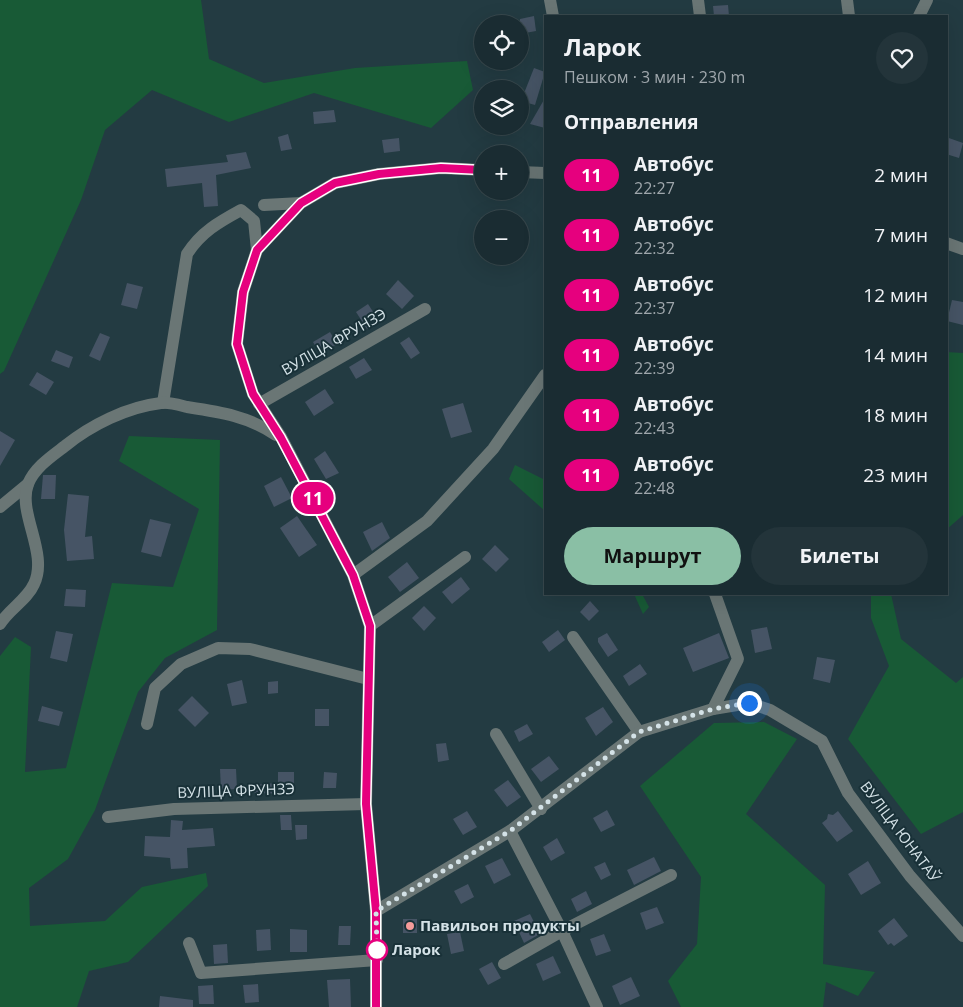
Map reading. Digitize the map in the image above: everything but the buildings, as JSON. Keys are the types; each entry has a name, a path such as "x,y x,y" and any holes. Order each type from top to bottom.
{"street":[{"path":"550,0 553,15"},
{"path":"698,0 700,15"},
{"path":"847,0 850,15"},
{"path":"920,15 928,0"},
{"path":"257,250 301,203 335,183 441,168 474,170"},
{"path":"529,172 544,173"},
{"path":"264,205 301,203"},
{"path":"163,403 187,254 194,242 208,228 241,210 254,221 257,250 243,292 237,344 253,394 281,438 353,575 370,626 366,804 376,911 376,1007"},
{"path":"948,244 963,249"},
{"name":"ВУЛІЦА ФРУНЗЭ","path":"259,404 425,308"},
{"path":"353,575 428,521 493,449 544,376"},
{"path":"0,507 28,484 41,465 83,432 132,411 163,403 231,414 258,423 281,438"},
{"path":"0,624 15,605 29,593 35,583 38,570 33,528 26,502 28,484"},
{"path":"370,626 465,557"},
{"path":"376,911 510,831 639,732 713,709 738,659 715,595"},
{"path":"573,637 639,732"},
{"path":"147,724 155,688 181,664 218,648 250,650 368,679"},
{"name":"ВУЛІЦА ЮНАТАЎ","path":"713,709 749,703 770,710 822,741 848,793 910,876 963,936"},
{"path":"496,734 541,809"},
{"name":"ВУЛІЦА ФРУНЗЭ","path":"108,817 174,809 366,804"},
{"path":"510,831 562,931 597,1007"},
{"path":"504,964 562,931 671,875"},
{"path":"189,943 201,973 377,960"}],"green space":[{"path":"0,0 201,0 209,59 264,83 355,68 467,61 473,90 431,128 314,93 229,122 152,90 105,130 81,200 4,371 0,374"},
{"path":"948,352 963,353 963,515 948,528"},
{"path":"129,436 220,440 217,630 165,658 138,692 95,810 68,859 29,888 30,926 105,921 142,887 206,873 208,886 128,962 89,971 77,1007 0,1007 0,656 15,637 31,647 25,772 66,768 112,583 173,587 199,509 119,461"},
{"path":"515,465 544,480 544,510 509,479"},
{"path":"634,595 643,595 649,607 643,614"},
{"path":"871,595 891,595 901,639 956,683 963,677 963,812 921,834 848,739 889,666 871,618"},
{"path":"764,722 797,739 746,814 825,885 823,964 875,972 858,996 826,982 823,1007 681,1007 668,981 697,944 701,877 640,786 714,723"}],"bus line":[{"name":"11","path":"376,1007 376,911 366,804 370,626 353,575 281,438 253,394 237,344 243,292 257,250 301,203 335,183 379,174 441,168 474,170"}],"place":[{"name":"Павильон продукты","path":"410,926"},
{"name":"Ларок","path":"377,950"}],"route":[{"path":"377,950 376,911 510,831 639,732 713,709 749,703"}]}
